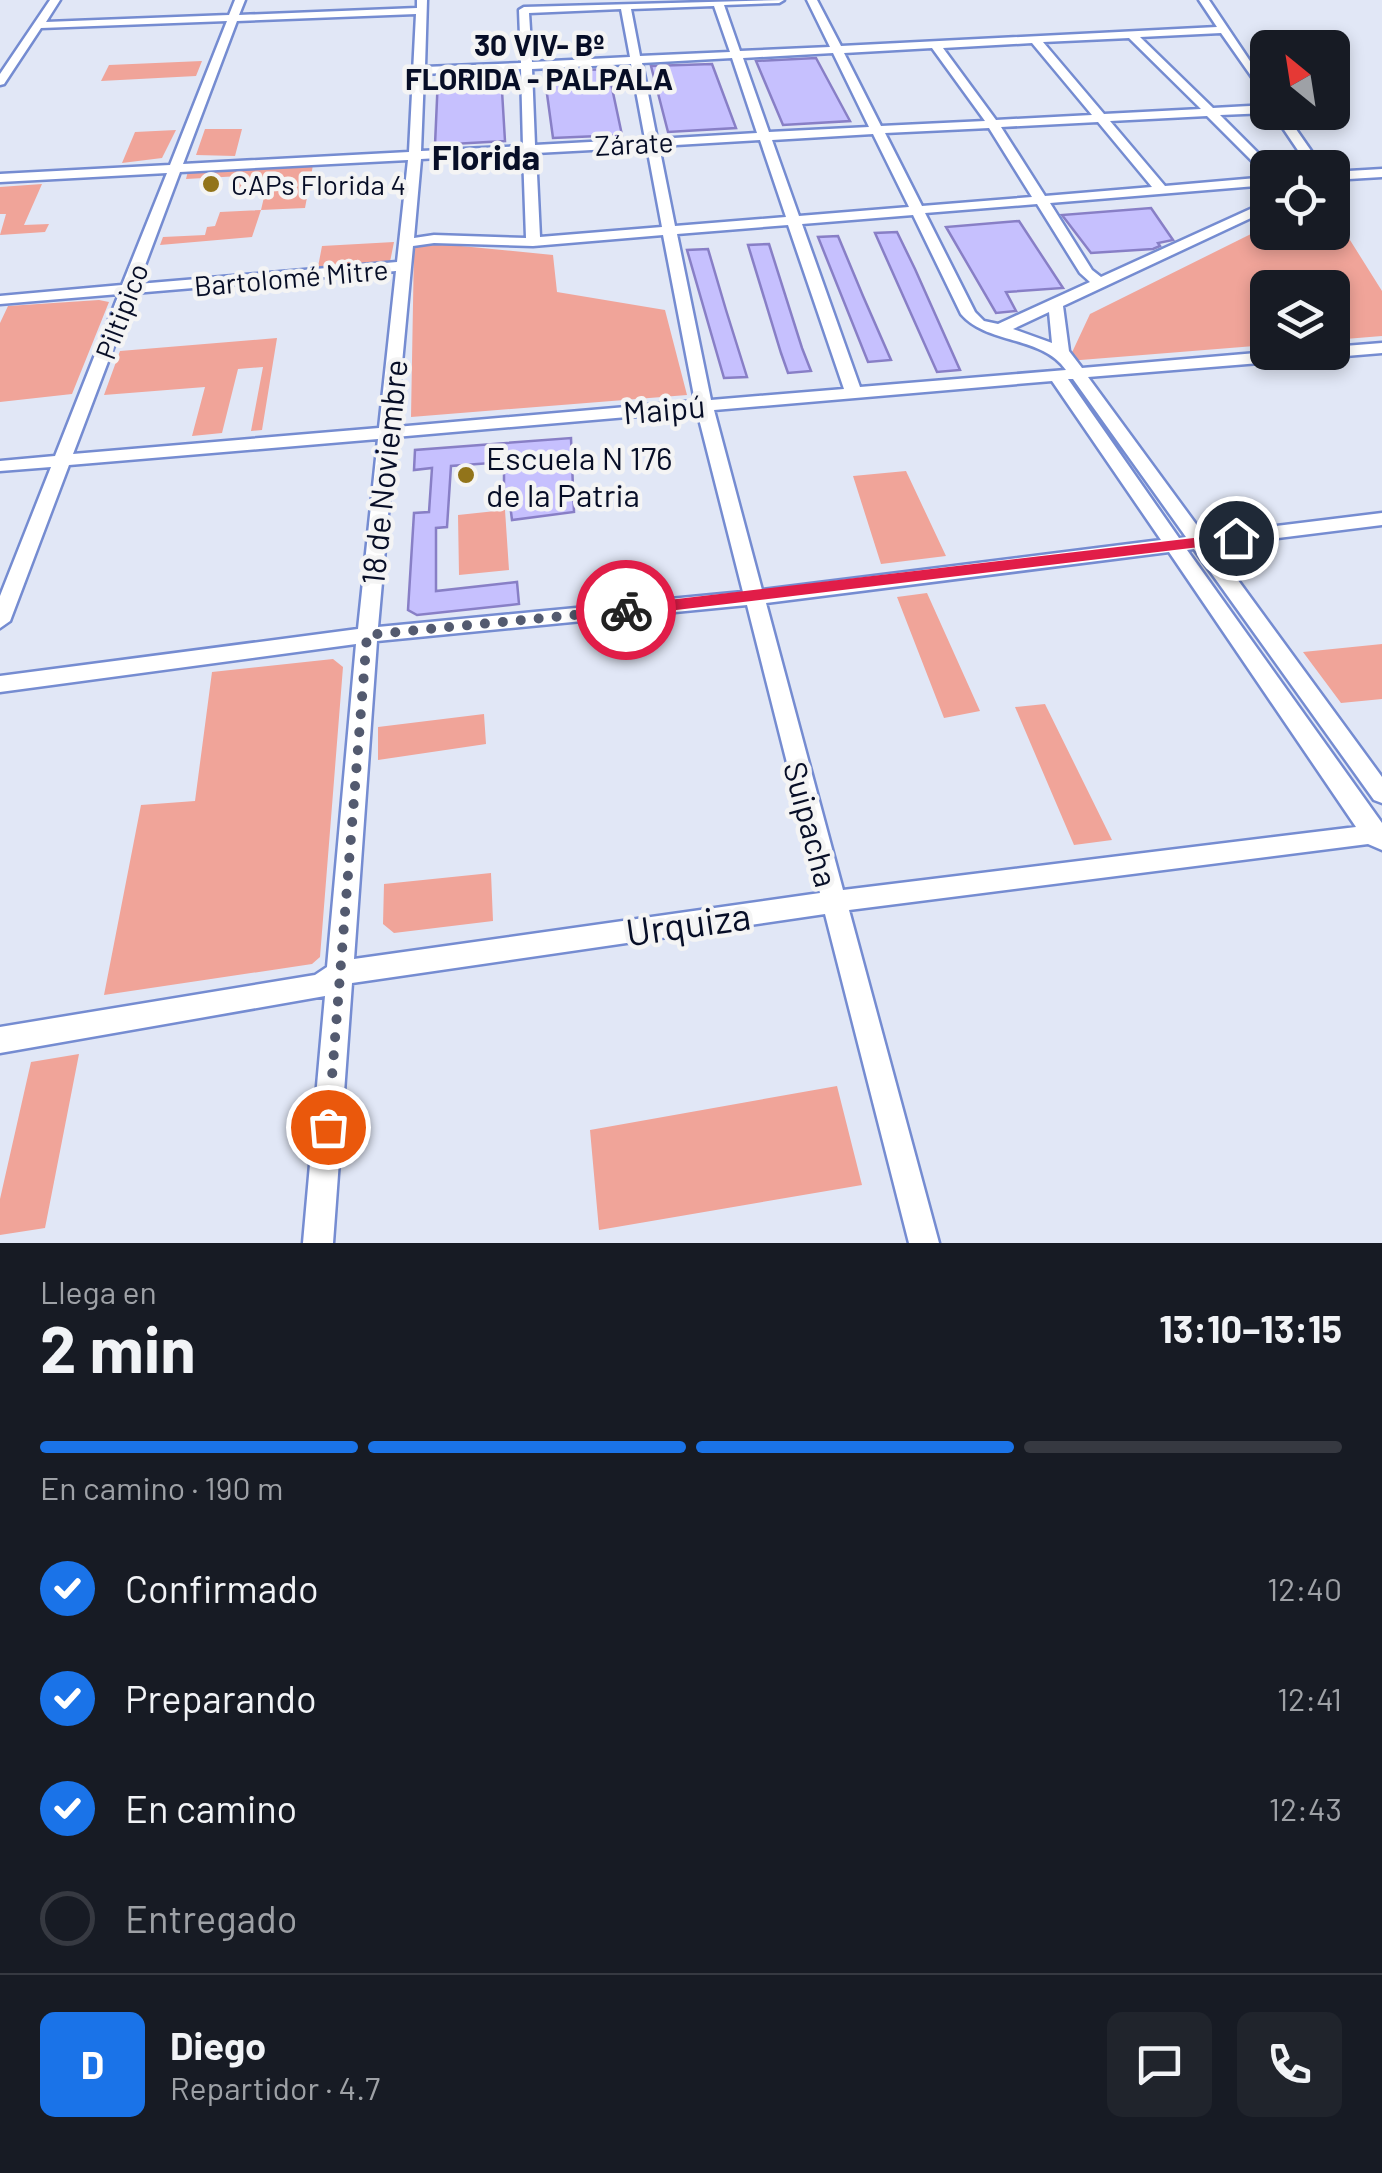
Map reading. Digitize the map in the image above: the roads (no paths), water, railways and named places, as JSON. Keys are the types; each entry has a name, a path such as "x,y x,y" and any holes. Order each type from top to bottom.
{"street":[{"path":"0,82 55,0"},
{"name":"Piltipico","path":"0,620 240,0"},
{"path":"341,12 397,0"},
{"path":"533,242 524,10 779,0"},
{"path":"812,0 972,320 1061,351"},
{"path":"1204,0 1250,70"},
{"path":"718,3 854,394"},
{"path":"39,25 422,5"},
{"name":"18 de Noviembre","path":"318,1243 367,635 415,156 422,5"},
{"name":"Suipacha","path":"625,6 704,404 924,1243"},
{"path":"420,71 1224,30"},
{"path":"1132,35 1250,152"},
{"path":"1035,40 1162,190"},
{"path":"936,46 993,124 1088,273 1100,283"},
{"name":"Zárate","path":"0,178 1250,110"},
{"path":"1350,175 1382,173"},
{"path":"405,243 434,239 533,242 1250,183"},
{"path":"1000,329 1250,213"},
{"name":"Bartolomé Mitre","path":"0,300 403,266"},
{"path":"1056,303 1061,351 1382,794"},
{"name":"Maipú","path":"1350,350 1382,348"},
{"name":"Maipú","path":"0,466 1250,358"},
{"path":"1056,374 1380,838"},
{"path":"0,684 367,635 752,598 1382,519"},
{"name":"Urquiza","path":"0,1040 320,986 340,972 832,902 1380,838"}],"place":[{"name":"CAPs Florida 4","path":"211,184"},
{"name":"Escuela N 176 de la Patria","path":"466,475"}],"district":[{"name":"30 VIV- Bº FLORIDA - PALPALA","path":"539,61"},
{"name":"Florida","path":"486,156"}]}
